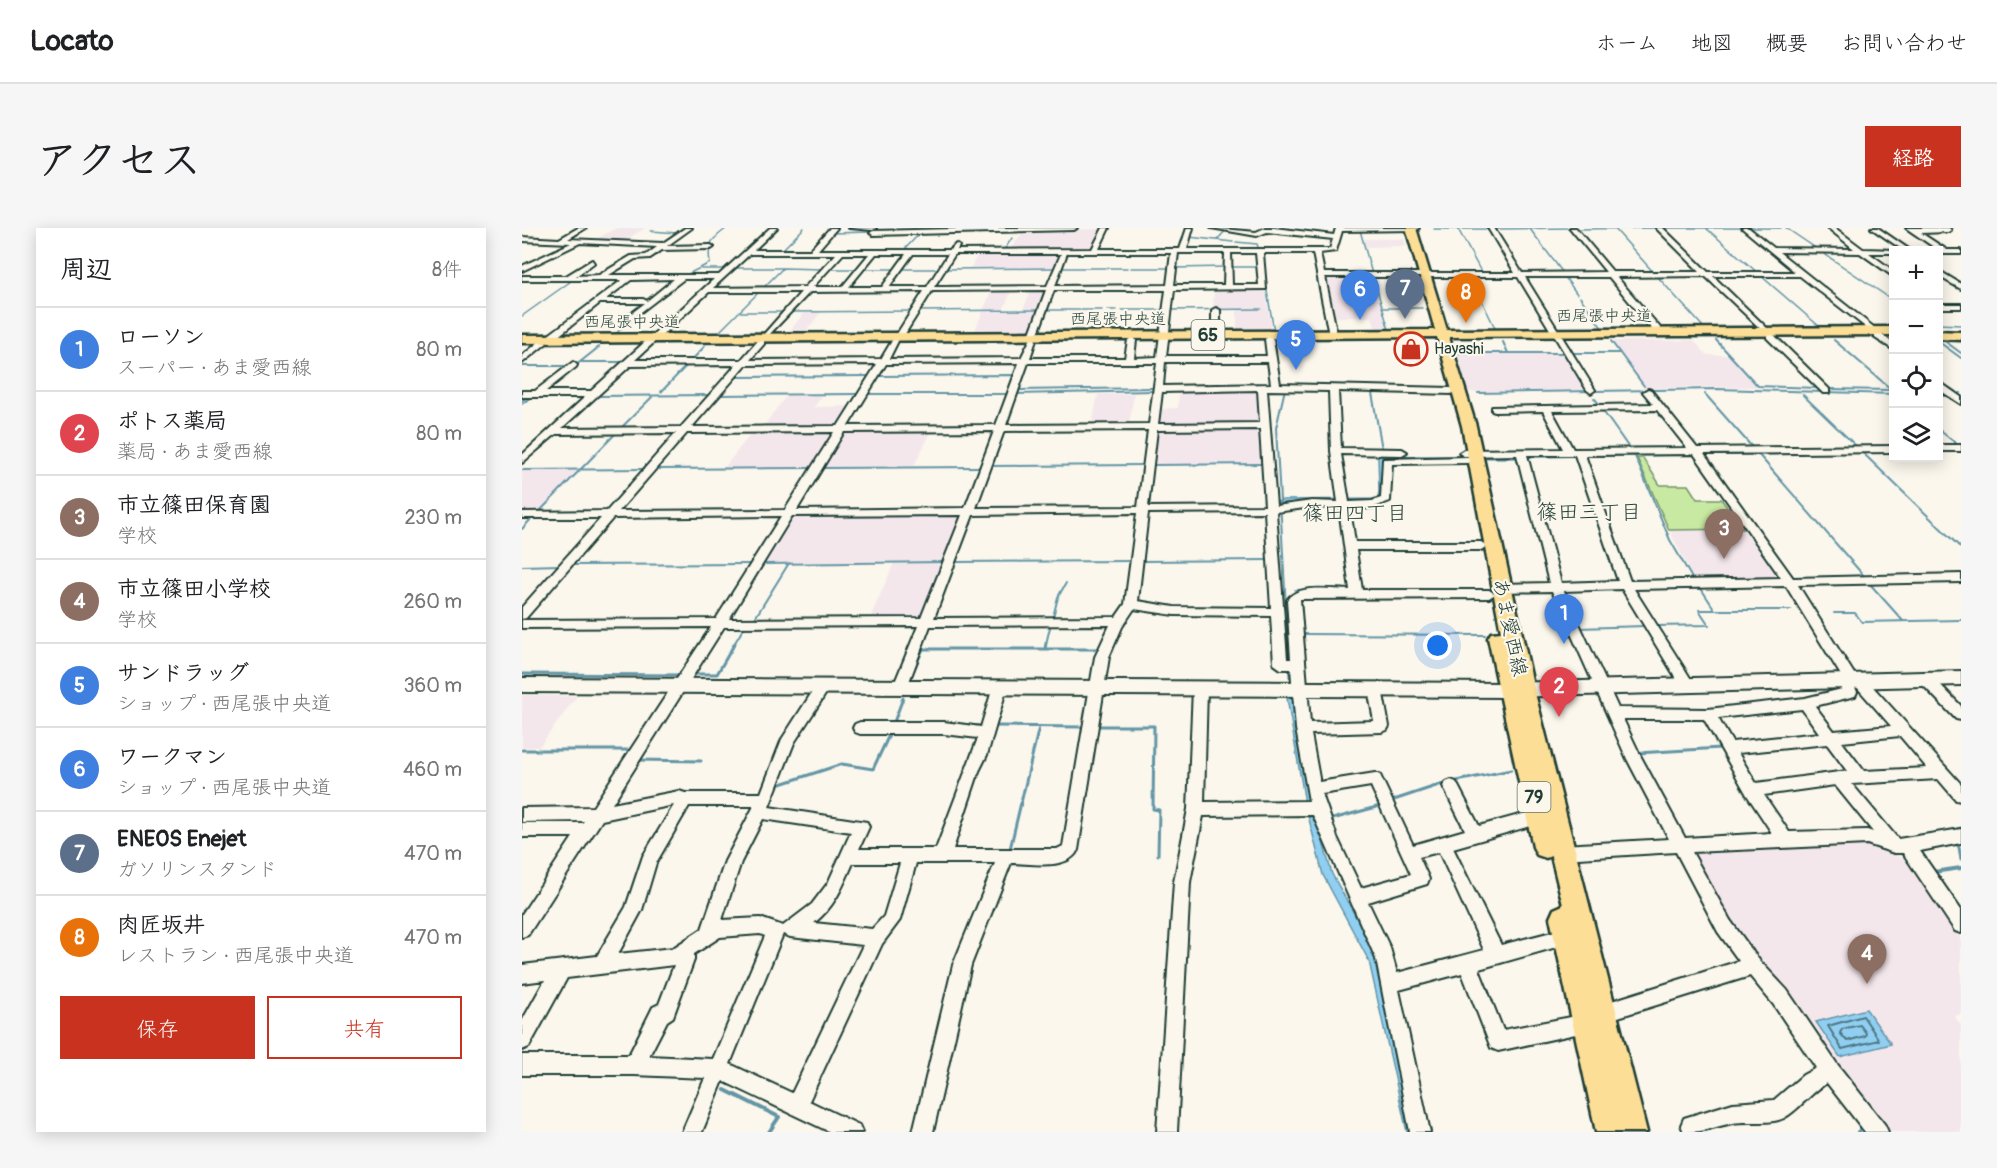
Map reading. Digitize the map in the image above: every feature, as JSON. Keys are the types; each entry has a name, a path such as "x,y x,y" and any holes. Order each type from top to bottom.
{"main road":[{"name":"あま愛西線","path":"1406,228 1422,275"},
{"name":"あま愛西線","path":"1411,228 1471,458 1495,591 1516,689 1538,817 1568,936 1631,1132"},
{"name":"西尾張中央道","path":"1558,335 1659,332 1768,334"},
{"name":"西尾張中央道","path":"522,341 1164,337 1269,339 1889,333"},
{"path":"1943,333 1961,334"},
{"name":"西尾張中央道","path":"1032,338 1132,340 1216,335 1439,336"},
{"name":"あま愛西線","path":"1439,336 1451,391 1471,458 1481,546 1495,591"},
{"name":"あま愛西線","path":"1516,689 1562,852 1594,1018 1612,1132"}],"street":[{"path":"560,240 582,228"},
{"path":"602,277 633,257 648,257 689,228"},
{"path":"522,460 774,228"},
{"path":"812,252 834,228"},
{"path":"852,228 875,230 1074,228"},
{"path":"1095,251 1106,228"},
{"path":"850,856 1059,856 1070,850 1095,687 1105,649 1131,604 1159,389 1169,287 1179,250 1190,228"},
{"path":"1214,228 1257,234 1268,229 1337,237"},
{"path":"748,252 1179,250 1232,246 1259,252 1316,252 1334,250 1339,228 1416,228"},
{"path":"1491,228 1591,390"},
{"path":"1574,228 1659,332"},
{"path":"1659,228 1826,391"},
{"path":"1745,228 1889,344"},
{"path":"1830,228 1889,272"},
{"path":"1874,228 1901,246"},
{"path":"1912,230 1948,230 1945,228"},
{"path":"522,929 681,686 952,251 969,229"},
{"path":"1016,237 1021,229"},
{"path":"867,239 875,230"},
{"path":"1912,230 1934,246"},
{"path":"522,238 529,232"},
{"path":"1228,287 1232,246 1244,232"},
{"path":"522,238 662,247 709,247"},
{"path":"522,269 579,241"},
{"path":"1007,251 1011,244"},
{"path":"854,252 861,245"},
{"path":"1773,250 1889,251"},
{"path":"900,687 928,621 1065,251"},
{"path":"522,615 841,252"},
{"path":"844,289 874,252"},
{"path":"884,289 911,252"},
{"path":"707,290 1263,287 1259,252"},
{"path":"1316,252 1332,335"},
{"path":"1943,252 1960,252"},
{"path":"569,278 592,262"},
{"path":"1320,275 1802,274"},
{"path":"1943,275 1961,287"},
{"path":"522,360 630,277"},
{"path":"624,323 682,277"},
{"path":"523,278 721,277"},
{"path":"1947,278 1961,278"},
{"path":"599,301 643,301"},
{"path":"1943,306 1961,306"},
{"path":"1216,310 1216,335"},
{"path":"1269,339 1276,387"},
{"path":"1129,360 1132,340"},
{"path":"627,363 1273,359"},
{"path":"537,394 573,365"},
{"path":"1262,387 1264,426 1276,509 1281,664 1294,664"},
{"path":"1159,389 1276,387 1451,391"},
{"path":"1943,387 1961,401"},
{"path":"1333,388 1336,451 1357,594"},
{"path":"1648,392 1696,451 1789,580 1852,681 1905,730 1961,795"},
{"path":"522,394 594,394"},
{"path":"1495,409 1660,407"},
{"path":"1546,408 1575,453 1625,585 1687,684"},
{"path":"554,431 1264,426"},
{"path":"1943,448 1961,448"},
{"path":"522,515 1276,509 1343,502 1373,505 1382,503 1386,499 1387,461 1471,458 1521,453 1889,449"},
{"path":"1336,451 1471,458"},
{"path":"1521,453 1556,587 1634,759 1724,926 1753,966 1780,997 1830,1071 1878,1132"},
{"path":"1350,546 1481,546"},
{"path":"1420,1132 1384,951 1313,808 1314,789 1294,664 1293,600 1296,596 1789,580 1961,578"},
{"path":"1131,604 1174,611 1278,612"},
{"path":"522,624 1120,621"},
{"path":"1926,679 1961,715"},
{"path":"522,685 1516,689 1960,680"},
{"path":"1614,713 1708,714 1805,703 1850,692 1852,681"},
{"path":"709,933 733,861 773,786 783,752 791,735 823,687"},
{"path":"942,856 987,733 1000,687"},
{"path":"1167,1132 1182,882 1196,809 1200,688"},
{"path":"1304,729 1382,726 1375,689"},
{"path":"1805,703 1860,777"},
{"path":"1708,714 1752,790 1785,839"},
{"path":"860,728 944,728 987,733"},
{"path":"1728,748 1905,730"},
{"path":"1752,790 1838,778 1943,773"},
{"path":"1838,778 1901,846 1960,923"},
{"path":"1314,789 1375,779 1421,879 1357,897"},
{"path":"1450,786 1475,834"},
{"path":"522,816 598,814 679,797 762,806 861,827 834,888 818,910 785,929 692,1132"},
{"path":"601,966 633,910 640,881 649,861 685,799"},
{"path":"1196,809 1313,808"},
{"path":"1409,853 1538,817"},
{"path":"522,830 588,830"},
{"path":"1562,852 1785,839 1867,837 1901,846 1961,836"},
{"path":"1443,843 1496,955"},
{"path":"796,1106 876,938 891,920 910,856"},
{"path":"923,1132 962,965 1006,856"},
{"path":"522,974 676,956 717,929 760,926 876,938"},
{"path":"1389,984 1568,936"},
{"path":"634,1065 660,1014 666,1010 685,960 685,951"},
{"path":"1467,962 1498,1041 1594,1018 1753,966"},
{"path":"522,1040 561,970"},
{"path":"522,1065 634,1065 719,1069 852,1132"},
{"path":"1694,1132 1691,1125 1733,1113 1778,1110 1810,1082 1830,1071"}],"shaded area":[{"path":"616,228 646,228 621,242 594,240"},
{"path":"1104,229 1094,249 1010,249 1025,230"},
{"path":"1363,239 1404,239 1406,246 1365,247"},
{"path":"979,252 1062,252 1056,268 970,269"},
{"path":"1324,276 1372,276 1388,331 1376,331 1372,317 1332,317"},
{"path":"1214,288 1265,288 1272,331 1237,331 1237,309 1213,309"},
{"path":"992,289 1012,289 1003,311 1022,311 1032,289 1047,290 1032,331 974,333"},
{"path":"805,312 821,312 804,334 787,334"},
{"path":"1693,340 1707,355 1729,355 1758,387 1646,388 1612,341"},
{"path":"1566,353 1589,390 1468,392 1457,354"},
{"path":"1179,392 1259,392 1261,425 1157,423 1159,409 1178,408"},
{"path":"1098,394 1134,394 1129,425 1092,425"},
{"path":"786,396 822,396 814,407 851,406 839,426 762,428"},
{"path":"1261,428 1263,463 1151,465 1156,429"},
{"path":"932,430 914,466 821,467 843,432"},
{"path":"753,431 835,432 813,468 724,468"},
{"path":"579,470 538,512 522,512 522,471"},
{"path":"794,514 963,515 946,561 761,563 790,516"},
{"path":"1743,529 1779,578 1695,581 1669,530"},
{"path":"894,563 945,563 926,616 870,618"},
{"path":"522,695 577,696 539,747 522,747"},
{"path":"1873,845 1912,862 1961,934 1961,1014 1954,1016 1961,1025 1961,1132 1883,1132 1728,925 1690,853"}],"green space":[{"path":"1637,458 1643,458 1660,485 1688,485 1697,499 1721,499 1743,529 1669,530"}],"water":[{"path":"1378,456 1519,456 1520,458 1387,457 1383,461 1383,499 1374,503 1285,503 1281,504 1281,508 1277,508 1277,502 1283,500 1374,499 1378,497"},
{"path":"1287,698 1293,698 1311,800 1332,874 1377,955 1415,1132 1407,1132 1369,961 1323,875 1305,803"},
{"path":"1866,1009 1891,1044 1840,1057 1816,1022"}],"waterway":[{"path":"684,276 710,263 711,242 727,228"},
{"path":"782,250 804,228"},
{"path":"836,228 832,233 870,232"},
{"path":"1495,229 1569,228"},
{"path":"1614,229 1656,228"},
{"path":"1665,228 1740,228"},
{"path":"1749,228 1781,228"},
{"path":"1786,228 1893,300"},
{"path":"1434,229 1458,229"},
{"path":"1458,229 1488,229"},
{"path":"1458,229 1480,270"},
{"path":"1530,229 1563,273"},
{"path":"1578,229 1614,229"},
{"path":"1614,229 1654,273"},
{"path":"1707,229 1758,273"},
{"path":"1217,240 1226,230"},
{"path":"1360,230 1372,274"},
{"path":"651,231 677,233"},
{"path":"904,250 920,233"},
{"path":"1189,237 1233,242"},
{"path":"1004,250 1012,238"},
{"path":"1236,242 1257,244 1259,250"},
{"path":"1174,268 1226,267"},
{"path":"1230,267 1255,267"},
{"path":"734,268 783,268"},
{"path":"763,288 783,268"},
{"path":"783,268 822,269"},
{"path":"945,269 1055,268"},
{"path":"1061,268 1127,268"},
{"path":"1131,268 1169,268"},
{"path":"701,269 727,269"},
{"path":"829,269 858,269"},
{"path":"862,269 896,269"},
{"path":"901,269 938,269"},
{"path":"1656,275 1705,329"},
{"path":"1760,275 1820,327"},
{"path":"1373,276 1389,330"},
{"path":"1470,276 1496,330"},
{"path":"1564,276 1577,294"},
{"path":"522,316 574,279"},
{"path":"615,334 684,279"},
{"path":"1265,280 1274,331"},
{"path":"718,333 761,290"},
{"path":"1580,297 1602,328"},
{"path":"1383,308 1422,308"},
{"path":"1171,310 1261,309"},
{"path":"918,311 1038,310"},
{"path":"1047,310 1102,310"},
{"path":"1108,310 1116,310"},
{"path":"1122,310 1163,310"},
{"path":"791,312 911,311"},
{"path":"741,312 784,312"},
{"path":"1943,324 1961,325"},
{"path":"1716,340 1758,386 1820,388"},
{"path":"1829,389 1892,390 1834,340"},
{"path":"1943,340 1961,353"},
{"path":"1611,341 1620,353"},
{"path":"1503,342 1508,353"},
{"path":"1275,343 1276,354"},
{"path":"1943,345 1961,358"},
{"path":"691,361 705,346"},
{"path":"575,366 599,347"},
{"path":"1458,353 1508,353"},
{"path":"1508,353 1565,353"},
{"path":"1572,353 1620,353"},
{"path":"1620,353 1644,386"},
{"path":"582,362 625,362"},
{"path":"661,392 688,364"},
{"path":"522,366 567,366 556,375"},
{"path":"879,376 1014,375 1009,390"},
{"path":"734,377 870,376"},
{"path":"1017,390 1152,388"},
{"path":"1285,389 1276,428 1288,644"},
{"path":"1478,393 1717,389 1889,394"},
{"path":"1015,394 1153,391"},
{"path":"1372,393 1382,449"},
{"path":"718,395 858,394"},
{"path":"867,394 1008,394"},
{"path":"1705,394 1752,447"},
{"path":"597,396 711,395"},
{"path":"1803,395 1857,447"},
{"path":"1943,396 1950,396"},
{"path":"522,404 531,397"},
{"path":"621,428 652,397"},
{"path":"522,401 526,398"},
{"path":"1594,398 1600,405"},
{"path":"1603,411 1629,448"},
{"path":"580,470 617,432"},
{"path":"1943,433 1958,445"},
{"path":"1817,453 1889,452"},
{"path":"1943,452 1961,452"},
{"path":"1863,453 1961,548"},
{"path":"1710,455 1758,454"},
{"path":"1758,454 1864,576"},
{"path":"1758,454 1803,454"},
{"path":"1586,456 1686,455"},
{"path":"1525,457 1573,456"},
{"path":"1635,456 1670,540 1693,580"},
{"path":"1153,465 1262,464"},
{"path":"990,466 1144,465"},
{"path":"822,468 981,467"},
{"path":"656,469 811,468"},
{"path":"580,470 645,469"},
{"path":"522,470 580,470"},
{"path":"540,511 580,470"},
{"path":"522,529 532,518"},
{"path":"1142,561 1268,560"},
{"path":"956,562 1133,561"},
{"path":"789,564 944,562"},
{"path":"571,565 753,564"},
{"path":"762,564 789,564"},
{"path":"755,618 789,564"},
{"path":"522,566 560,565"},
{"path":"1053,617 1058,597 1066,583"},
{"path":"1870,584 1903,621"},
{"path":"1700,587 1715,610"},
{"path":"1295,590 1307,590"},
{"path":"1657,626 1709,625 1699,610 1715,610"},
{"path":"1715,610 1791,610"},
{"path":"1834,613 1855,613 1862,622 1961,620"},
{"path":"1046,644 1051,623"},
{"path":"734,644 745,626"},
{"path":"1578,628 1645,626"},
{"path":"1301,634 1485,635"},
{"path":"693,674 717,674 735,643"},
{"path":"1045,649 1046,643"},
{"path":"1288,643 1290,677"},
{"path":"912,674 923,649 1045,649"},
{"path":"1045,649 1101,649"},
{"path":"522,674 682,675"},
{"path":"894,722 903,698"},
{"path":"894,722 905,722"},
{"path":"959,724 979,726"},
{"path":"994,726 1082,727"},
{"path":"1096,726 1154,726 1153,809 1159,810 1158,855"},
{"path":"1010,849 1039,727"},
{"path":"775,786 842,764 873,769 890,733"},
{"path":"1637,753 1721,748"},
{"path":"522,750 633,750"},
{"path":"637,760 701,761"},
{"path":"1391,801 1442,784 1511,770"},
{"path":"1329,820 1380,806"},
{"path":"522,822 585,822"},
{"path":"1946,832 1961,828"},
{"path":"1954,842 1959,847 1961,859"},
{"path":"924,863 996,863"},
{"path":"1933,872 1961,868"},
{"path":"725,1090 779,1117 769,1132"},
{"path":"1858,1132 1864,1128"}],"place":[{"name":"ENEOS Enejet","path":"1405,319"},
{"name":"ワークマン","path":"1360,320"},
{"name":"肉匠坂井","path":"1466,323"},
{"name":"Hayashi","path":"1411,349"},
{"name":"サンドラッグ","path":"1296,370"},
{"name":"市立篠田保育園","path":"1724,559"},
{"name":"ローソン","path":"1564,644"},
{"name":"ポトス薬局","path":"1559,717"},
{"name":"市立篠田小学校","path":"1867,984"}],"district":[{"name":"篠田三丁目","path":"1589,512"},
{"name":"篠田四丁目","path":"1355,513"}]}
